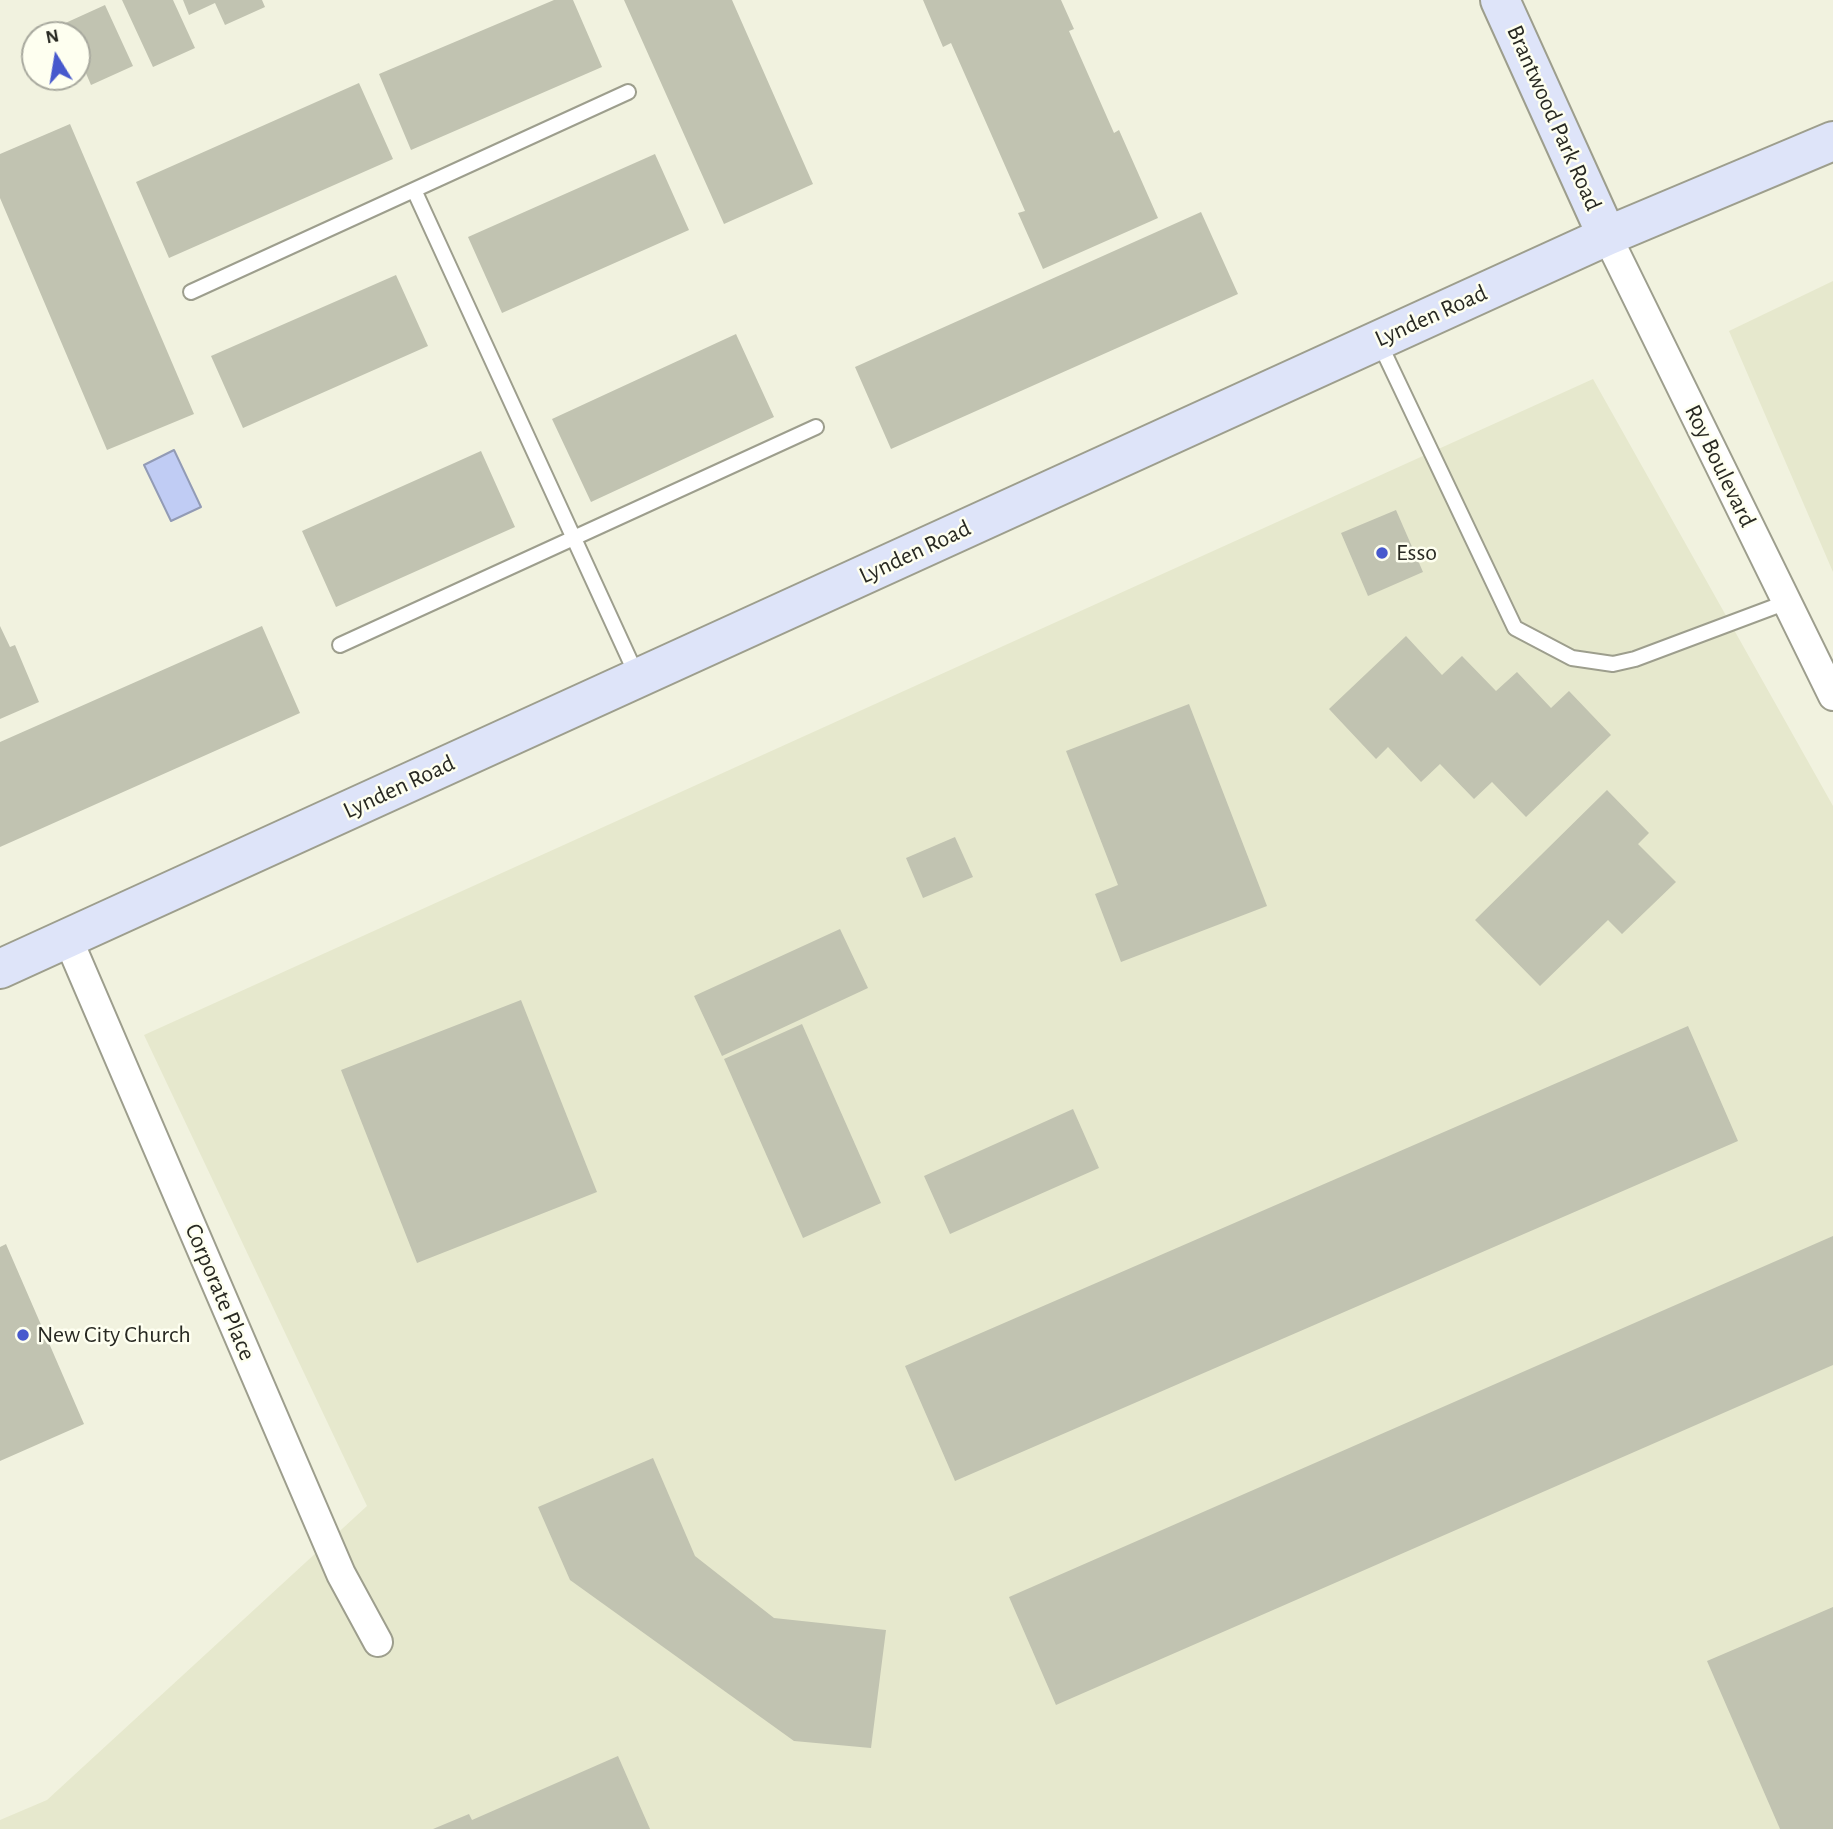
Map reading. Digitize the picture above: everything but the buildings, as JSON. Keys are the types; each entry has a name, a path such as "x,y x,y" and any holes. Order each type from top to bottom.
{"main road":[{"name":"Brantwood Park Road","path":"1500,0 1608,236"},
{"name":"Lynden Road","path":"0,968 1608,236 1833,141"}],"street":[{"name":"Roy Boulevard","path":"1608,236 1833,696"},
{"name":"Corporate Place","path":"68,939 345,1582 378,1642"}],"lane":[{"path":"191,292 628,92"},
{"path":"414,190 638,678"},
{"path":"1378,340 1515,628 1572,658 1613,664 1635,659 1787,602"},
{"path":"340,645 816,427"}],"shaded area":[{"path":"1833,281 1833,572 1729,331"},
{"path":"1593,379 1833,806 1833,1829 0,1829 0,1820 47,1800 367,1506 144,1035"}],"water":[{"path":"174,450 201,507 171,521 144,465"}],"place":[{"name":"Esso","path":"1382,553"},
{"name":"New City Church","path":"23,1335"}]}
